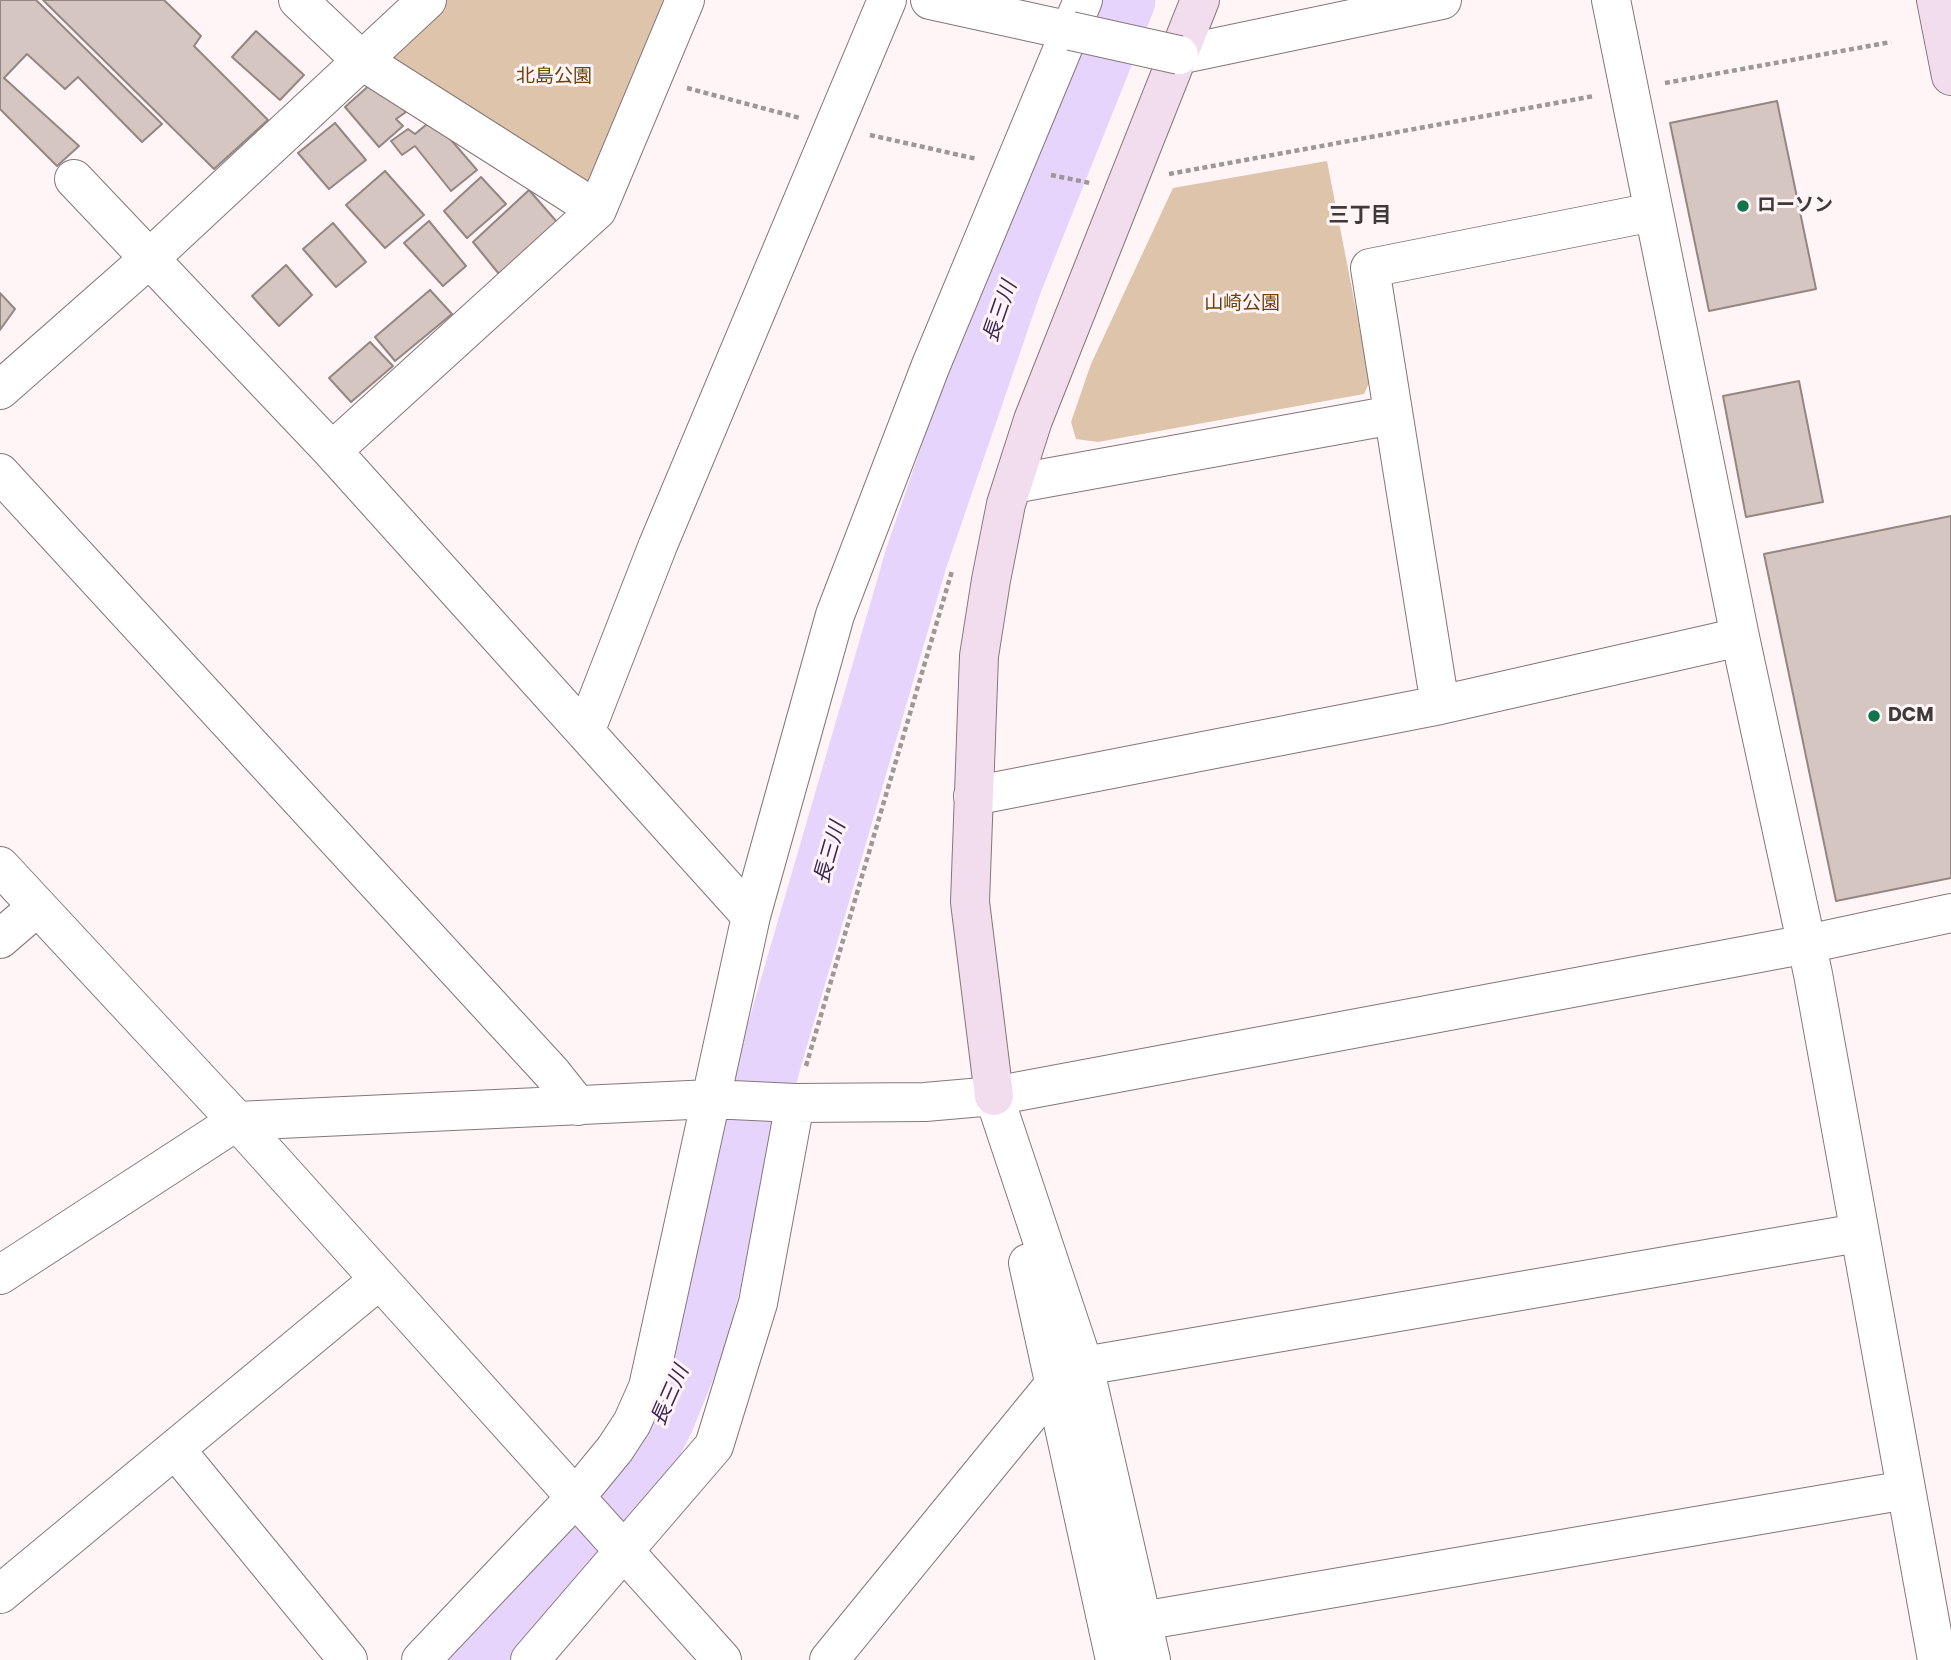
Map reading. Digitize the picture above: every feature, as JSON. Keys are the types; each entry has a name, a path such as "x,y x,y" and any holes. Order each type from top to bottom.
{"street":[{"path":"298,0 361,60 597,211"},
{"path":"0,390 151,257 427,0"},
{"path":"332,451 597,211 685,0"},
{"path":"585,732 658,545 887,0"},
{"path":"930,0 1077,15 1179,55 1442,0"},
{"path":"1151,1660 1142,1621 1069,1376 994,1096 970,902 972,796 979,656 991,580 1013,484 1111,183 1179,55 1200,0"},
{"path":"1611,0 1740,638 1807,944 1937,1660"},
{"path":"1936,0 1951,76"},
{"path":"421,1660 574,1499 615,1449 632,1423 648,1387 751,916 835,615 931,365 1077,15"},
{"path":"74,179 151,257 332,451 751,916"},
{"path":"1440,705 1370,268 1653,212"},
{"path":"1013,484 1393,415"},
{"path":"0,473 551,1072 578,1106"},
{"path":"972,796 1440,705 1740,638"},
{"path":"0,866 237,1121 623,1554 722,1660"},
{"path":"0,939 37,907"},
{"path":"0,1275 237,1121 711,1099 795,1103 925,1102 994,1096 1807,944 1951,913"},
{"path":"530,1660 714,1446 758,1303 795,1103"},
{"path":"829,1660 1069,1376 1858,1233"},
{"path":"0,1594 379,1280"},
{"path":"1069,1376 1115,1660"},
{"path":"175,1449 348,1660"},
{"path":"1142,1621 1906,1490"}],"path":[{"path":"1012,167 1111,183 1891,42"}],"green space":[{"name":"北島公園","path":"446,0 669,0 595,181 579,185 392,68 392,48"},
{"name":"山崎公園","path":"1327,161 1370,381 1364,394 1098,442 1076,439 1071,422 1091,364 1173,188"}],"building":[{"path":"0,0 36,0 162,124 142,142 78,77 65,89 27,54 4,78 79,146 57,166 0,109"},
{"path":"43,0 164,0 201,36 194,46 268,120 214,169"},
{"path":"256,31 304,75 280,100 232,57"},
{"path":"373,82 406,112 396,119 403,126 379,147 345,107"},
{"name":"ローソン","path":"1777,101 1816,289 1709,311 1670,123"},
{"path":"433,119 477,170 451,191 415,146 402,155 391,141 408,129 415,134"},
{"path":"335,123 366,160 329,189 298,153"},
{"path":"385,171 424,215 385,248 346,205"},
{"path":"481,177 506,204 467,238 444,211"},
{"path":"529,190 557,222 499,274 473,242"},
{"path":"429,221 466,266 443,286 404,243"},
{"path":"333,223 366,262 336,287 303,249"},
{"path":"286,265 312,295 279,326 252,296"},
{"path":"430,290 452,314 395,361 375,337"},
{"path":"0,293 15,309 0,330"},
{"path":"370,342 393,366 351,402 329,378"},
{"path":"1799,381 1823,502 1746,517 1723,396"},
{"name":"DCM","path":"1951,516 1951,878 1836,901 1764,554"}],"waterway":[{"name":"長三川","path":"467,1660 590,1518 610,1501 643,1459 664,1417 691,1350 769,1064 916,559 1011,282 1124,0"}],"place":[{"name":"ローソン","path":"1743,206"},
{"name":"DCM","path":"1874,716"}],"district":[{"name":"三丁目","path":"1360,217"}]}
